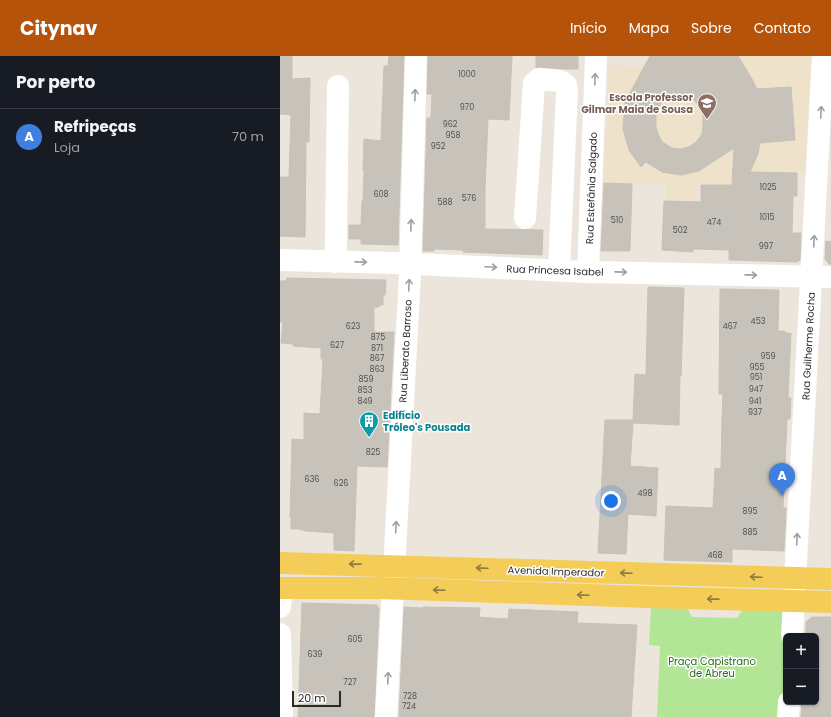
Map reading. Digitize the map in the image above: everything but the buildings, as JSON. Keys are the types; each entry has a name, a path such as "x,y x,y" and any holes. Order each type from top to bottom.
{"main road":[{"name":"Avenida Imperador","path":"280,562 831,579"},
{"path":"282,594 393,588 647,598 831,602"}],"street":[{"name":"Rua Liberato Barroso","path":"386,717 410,264 416,56"},
{"name":"Rua Estefânia Salgado","path":"588,272 596,56"},
{"name":"Rua Guilherme Rocha","path":"792,633 795,578 821,276 824,174 823,56"},
{"path":"525,218 534,83 539,80 560,81 566,85 567,91 559,270"},
{"path":"335,262 338,86"},
{"name":"Rua Princesa Isabel","path":"280,260 588,272 821,276"},
{"path":"280,634 282,717"},
{"path":"788,717 789,705"}],"shaded area":[{"name":"Escola Professor Gilmar Maia de Sousa","path":"738,56 811,56 805,173 733,172 732,185 698,184 697,202 666,201 666,184 604,183 609,65 737,68"}],"green space":[{"name":"Praça Capistrano de Abreu","path":"686,606 692,617 737,618 744,608 778,609 784,613 787,618 786,633 783,633 782,717 657,717 660,646 649,645 651,609 653,607"}],"place":[{"name":"Escola Professor Gilmar Maia de Sousa","path":"707,120"},
{"name":"Edifício Tróleo's Pousada","path":"369,438"},
{"name":"Refripeças","path":"782,496"}]}
